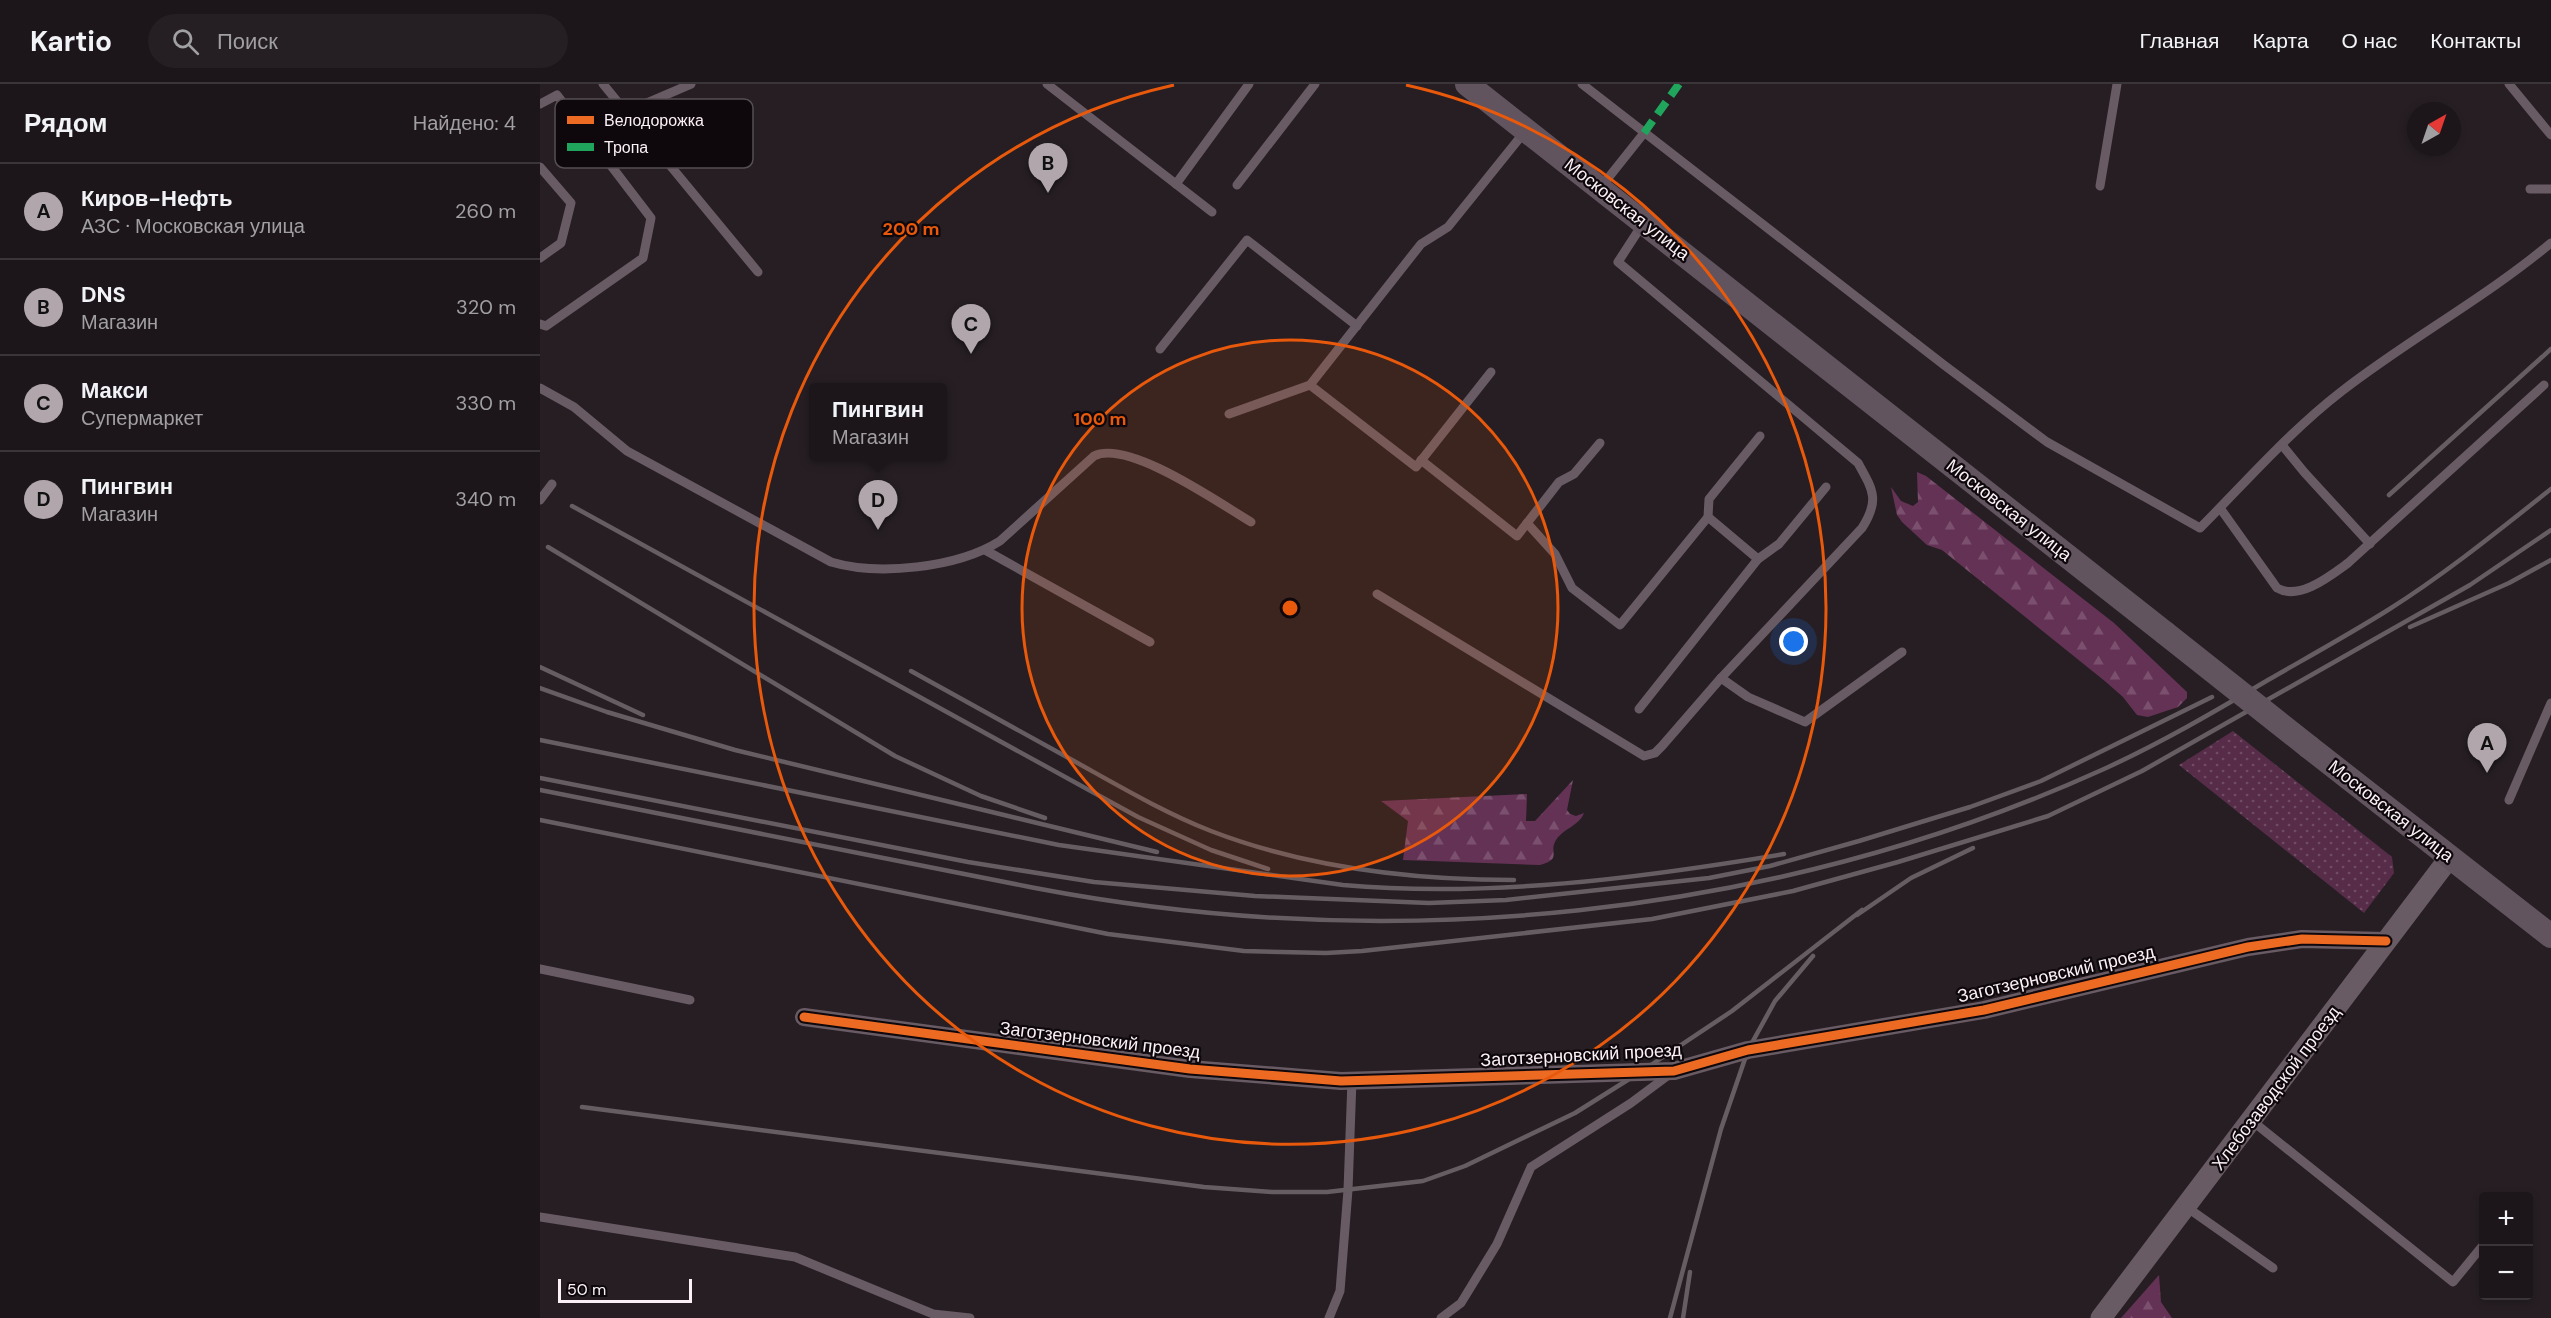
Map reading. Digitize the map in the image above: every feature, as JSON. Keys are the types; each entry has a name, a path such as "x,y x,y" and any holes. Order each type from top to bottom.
{"main road":[{"name":"Московская улица","path":"1467,84 1601,187 2551,936"}],"street":[{"name":"Хлебозаводской проезд","path":"2101,1318 2450,857"},
{"name":"Заготзерновский проезд","path":"804,1017 1190,1069 1352,1080 1674,1071 1748,1050 1984,1010 2248,947 2302,939 2386,941"}],"lane":[{"path":"603,84 615,99"},
{"path":"656,99 691,84"},
{"path":"1047,84 1212,212"},
{"path":"1176,184 1249,84"},
{"path":"1237,185 1315,84"},
{"path":"1582,84 1944,365 2048,442 2200,528 2314,414 2342,391 2394,353 2512,275 2551,243"},
{"path":"2100,186 2117,84"},
{"path":"2509,84 2551,135"},
{"path":"540,104 557,95 560,99"},
{"path":"1230,414 1310,385 1420,244 1448,227 1526,130"},
{"path":"1601,187 1644,133"},
{"path":"540,167 571,203 561,243 540,258"},
{"path":"540,324 546,326 644,258 651,218 613,168"},
{"path":"672,168 758,272"},
{"path":"2530,189 2551,189"},
{"path":"1377,594 1644,756 1655,753 1662,746 1721,678 1862,528 1872,512 1873,490 1858,464 1618,262 1644,223"},
{"path":"1160,349 1247,240 1357,326"},
{"path":"1310,385 1416,467 1491,372"},
{"path":"2220,508 2277,588 2283,592 2297,591 2317,583 2348,563 2544,385"},
{"path":"540,388 574,407 627,451 831,561 874,570 938,563 985,550 1000,541 1094,456 1108,452 1156,466 1251,522"},
{"path":"1527,523 1555,554 1572,588 1620,625 1708,518 1709,499 1760,436"},
{"path":"1421,460 1517,536 1559,483 1574,474 1600,443"},
{"path":"2282,445 2370,544"},
{"path":"540,500 552,484"},
{"path":"1638,710 1758,559 1779,544 1826,487"},
{"path":"1708,518 1758,559"},
{"path":"985,550 1150,642"},
{"path":"1721,678 1748,698 1804,722 1902,652"},
{"path":"2510,800 2551,703"},
{"path":"540,969 690,1000"},
{"path":"1441,1318 1461,1303 1497,1244 1531,1167 1632,1103 1674,1071"},
{"path":"1329,1318 1340,1291 1348,1190 1352,1080"},
{"path":"2251,1120 2453,1282 2482,1246"},
{"path":"2185,1206 2273,1268"},
{"path":"540,1217 795,1257 933,1314 970,1318"}],"shaded area":[{"path":"2233,731 2392,857 2394,873 2364,913 2179,765"}],"green space":[{"path":"1917,472 1926,476 2114,623 2187,692 2187,698 2178,707 2148,717 2137,715 2123,697 2106,682 1942,550 1927,545 1897,515 1891,487 1901,501 1913,506 1918,502"},
{"path":"1573,780 1567,810 1576,816 1584,813 1579,821 1556,840 1553,858 1540,865 1403,860 1408,821 1381,801 1527,794 1526,821 1535,821"},
{"path":"2159,1275 2161,1302 2172,1318 2121,1318"}],"railway":[{"path":"2389,495 2551,349"},
{"path":"540,790 1035,888 1170,909 1306,919 1442,920 1579,910 1714,890 1847,860 1978,820 2125,759 2167,738 2388,610 2451,567 2551,489"},
{"path":"572,506 1138,817 1211,850 1268,869"},
{"path":"540,820 1108,934 1244,951 1326,953 1362,951 1652,919 1793,891 1898,862 2048,816 2142,771 2470,585 2551,530"},
{"path":"548,547 895,756 981,796 1045,818"},
{"path":"2410,627 2509,583 2551,560"},
{"path":"540,667 643,715"},
{"path":"911,671 1158,807 1193,824 1247,844 1322,863 1360,869 1437,878 1514,880"},
{"path":"540,688 607,712 735,750 1157,852"},
{"path":"540,778 968,862 1094,882 1255,896 1429,903 1506,900 1709,878 1770,866 1859,841 1970,807 2041,781 2212,697"},
{"path":"540,740 1059,845 1343,885 1453,889 1509,887 1620,878 1784,854"},
{"path":"1857,915 1911,878 1973,848"},
{"path":"582,1107 1204,1187 1272,1192 1327,1192 1423,1181 1465,1166 1575,1113 1732,1011 1862,910"},
{"path":"1670,1318 1721,1129 1748,1050 1775,1001 1813,956"},
{"path":"1683,1318 1690,1272"}],"marked path":[{"path":"1644,133 1679,84"}],"cycle path":[{"path":"804,1017 1190,1069 1341,1081 1674,1071 1748,1050 1984,1010 2248,947 2302,939 2386,941"}],"place":[{"name":"DNS","path":"1048,193"},
{"name":"Макси","path":"971,354"},
{"name":"Пингвин","path":"878,530"},
{"name":"Киров-Нефть","path":"2487,773"}]}
